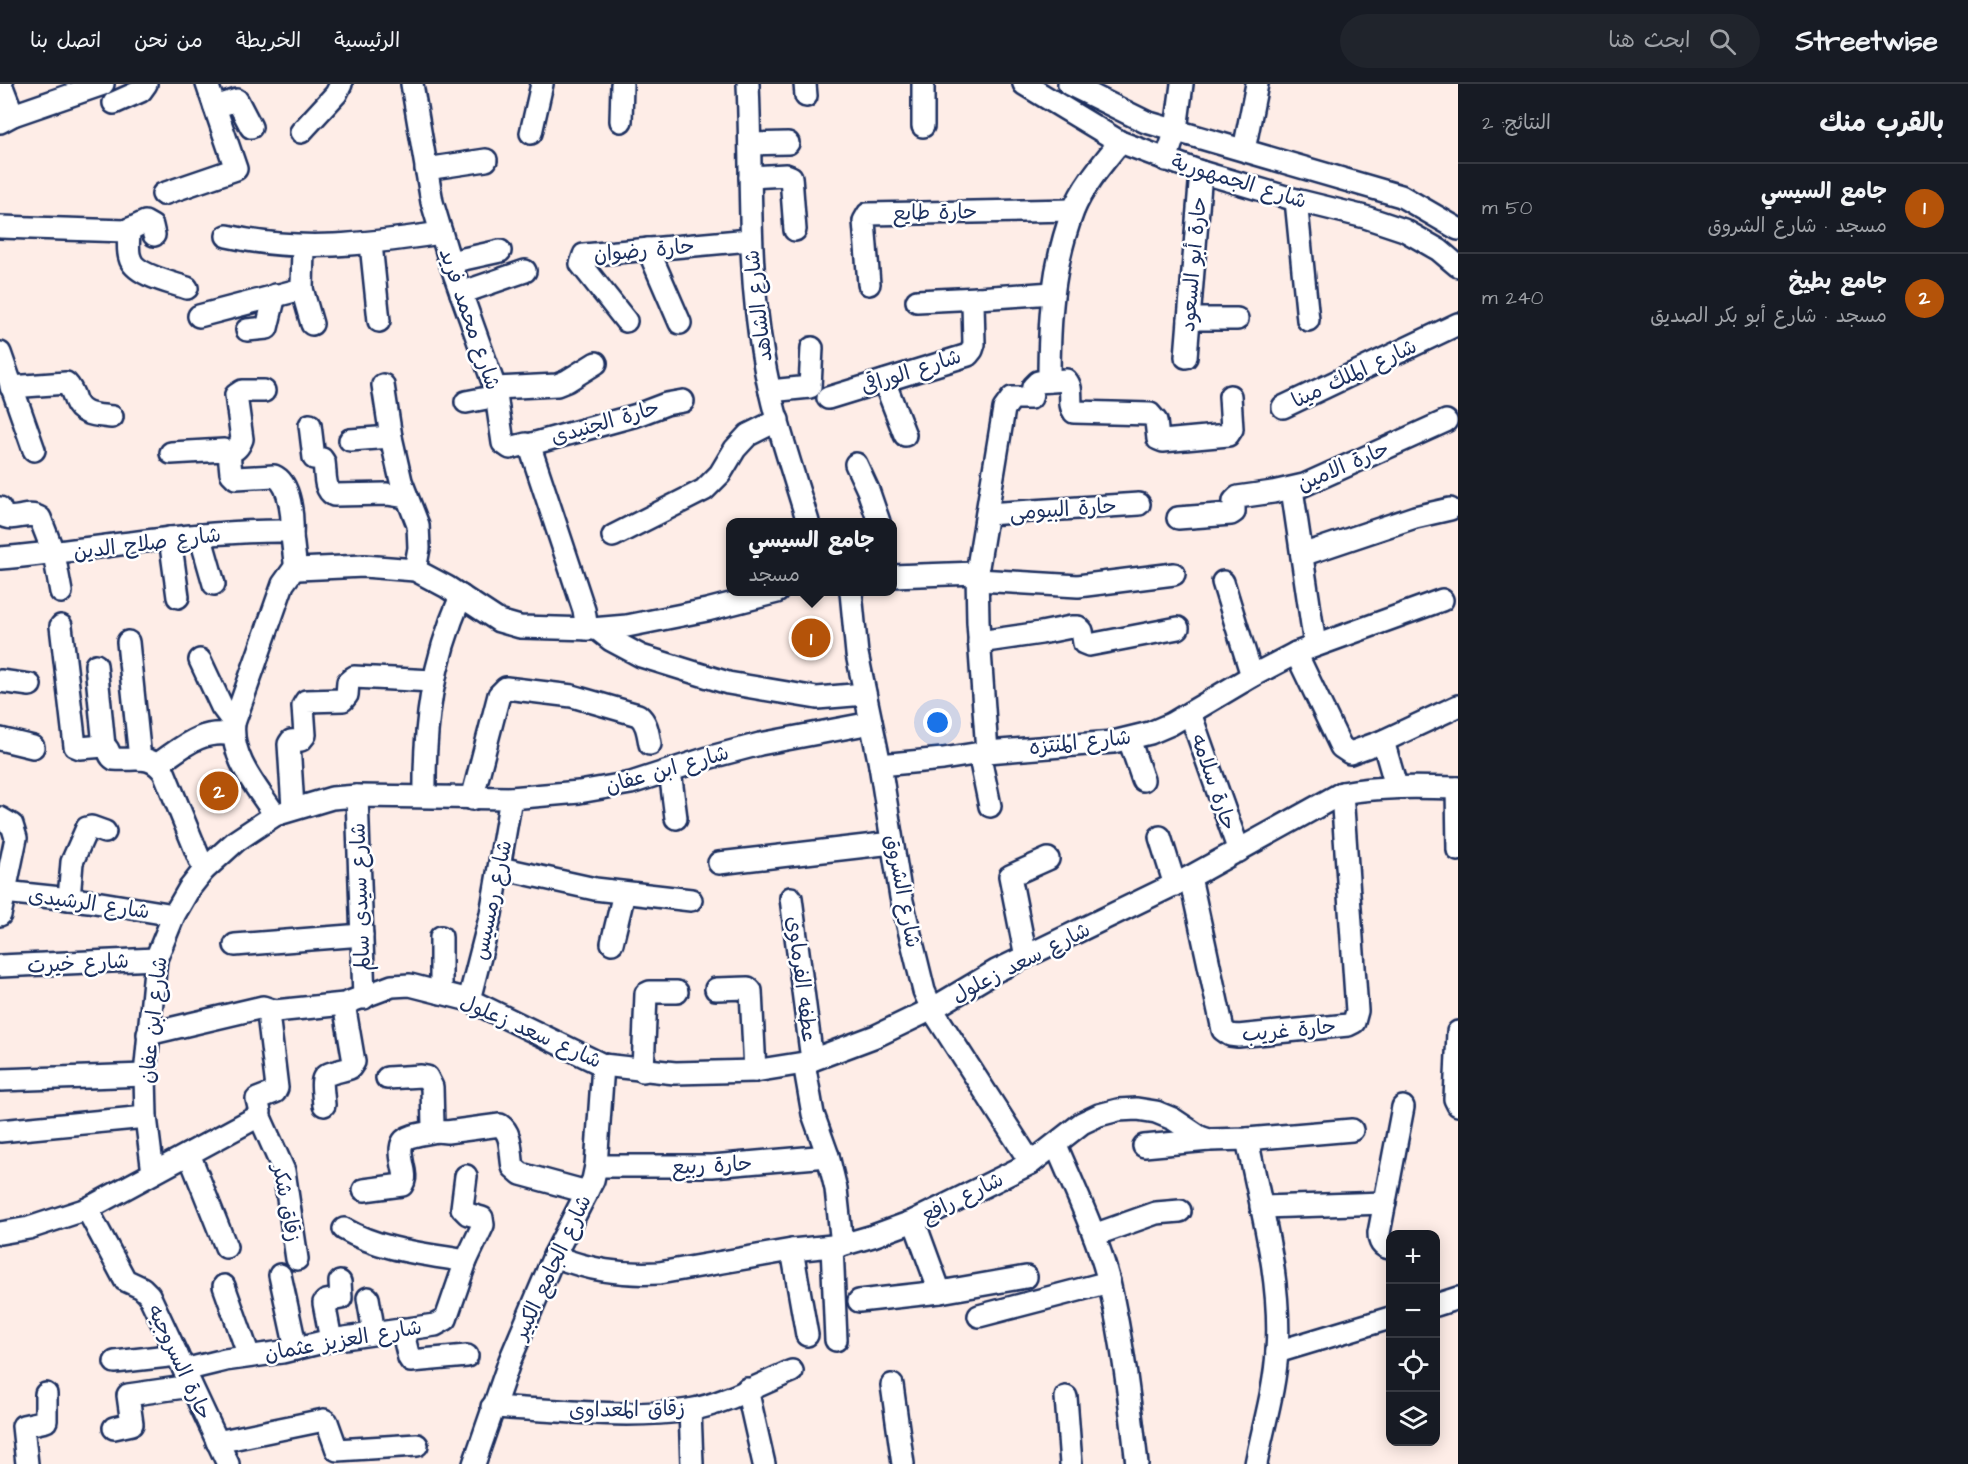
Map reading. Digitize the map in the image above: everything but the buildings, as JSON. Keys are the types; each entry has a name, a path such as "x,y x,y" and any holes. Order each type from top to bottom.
{"street":[{"path":"2,84 7,118 103,84"},
{"path":"113,102 141,92 146,84"},
{"path":"163,194 236,169 207,84"},
{"path":"301,132 336,94 341,84"},
{"name":"شارع محمد فريد","path":"412,84 428,185 460,293 484,353 496,392 503,443 510,448 528,445"},
{"path":"531,133 542,84"},
{"path":"621,121 622,84"},
{"name":"شارع الشاهد","path":"748,84 750,240 757,317 770,391 807,518"},
{"path":"923,84 923,126"},
{"name":"شارع الجمهورية","path":"1024,84 1120,142 1201,172 1404,230 1439,250 1458,266"},
{"name":"شارع الجمهورية","path":"1069,84 1146,122 1401,196 1458,229"},
{"path":"1166,160 1176,130 1182,84"},
{"path":"1244,150 1257,84"},
{"path":"215,107 237,100 250,127"},
{"path":"1049,381 1049,323 1053,293 1057,265 1073,210 1094,176 1120,142"},
{"path":"750,144 788,143"},
{"path":"426,169 486,160"},
{"name":"حارة أبو السعود","path":"1186,357 1201,172"},
{"path":"750,177 786,175 791,177 795,230"},
{"path":"1296,200 1308,320"},
{"name":"حارة طايع","path":"868,284 864,221 868,214 1073,210"},
{"path":"0,227 116,231 129,230 145,222 152,226 154,234"},
{"path":"129,230 130,258 134,267 167,283 187,288"},
{"path":"227,236 303,247 372,244 441,233"},
{"name":"حارة رضوان","path":"626,321 581,264 581,259 589,253 750,240"},
{"path":"372,244 379,321"},
{"path":"303,247 302,289 312,324"},
{"path":"648,249 680,323"},
{"path":"450,262 500,251"},
{"path":"460,293 525,271"},
{"path":"199,316 302,289"},
{"path":"917,301 1053,293"},
{"path":"248,330 267,328 275,296"},
{"name":"شارع الوراقى","path":"828,398 968,355 974,344 973,303 978,297"},
{"path":"1189,320 1237,319"},
{"name":"شارع الملك مينا","path":"1283,407 1458,324"},
{"path":"770,391 810,387 812,348"},
{"path":"466,402 496,392 557,385 596,363"},
{"path":"4,371 66,382 80,409 88,413 112,417"},
{"path":"4,371 34,450"},
{"path":"990,806 983,752 977,577 1004,409 1012,398 1033,396 1035,384 1066,380 1070,384 1074,412 1153,416 1156,421 1157,437 1160,441 1228,435 1232,429 1230,396"},
{"path":"884,381 905,435"},
{"path":"383,385 391,437 406,497 418,525 419,548 415,570"},
{"path":"171,453 224,450 229,453 235,451 242,439 236,395 242,392 264,391"},
{"name":"حارة الجنيدى","path":"528,445 683,401"},
{"path":"613,536 704,490 720,474 735,449 748,435 778,420"},
{"name":"حارة الامين","path":"1178,518 1232,514 1234,501 1238,497 1292,489 1446,422"},
{"path":"310,425 314,458 322,459 324,462 327,488 334,495 378,494 406,497"},
{"path":"350,440 391,437"},
{"path":"528,445 592,629 641,656 728,683 817,698 865,694"},
{"path":"229,453 231,473 236,478 274,476 284,483 290,506 296,566 283,584 233,729"},
{"path":"856,464 878,518"},
{"path":"1292,489 1302,555 1306,649 1345,751 1355,752 1383,741 1458,706"},
{"name":"حارة البيومى","path":"987,514 1139,504"},
{"path":"0,508 2,515 6,518 31,514 40,518 54,554 61,592"},
{"path":"1302,555 1415,517 1450,509"},
{"name":"شارع صلاح الدين","path":"0,558 54,554 200,535 287,531 292,536"},
{"path":"200,535 214,584"},
{"path":"170,538 178,597"},
{"path":"296,566 303,570 364,566 415,570 499,621 520,627 592,629 627,626 667,619 757,596"},
{"path":"897,576 977,577 1078,586 1174,574"},
{"path":"1223,582 1252,676"},
{"path":"425,796 426,729 433,681 461,596"},
{"name":"شارع الشروق","path":"851,596 857,654 880,765 909,934 924,991 932,1009 1031,1163"},
{"name":"شارع المنتزه","path":"880,765 943,759 983,752 1097,744 1129,739 1171,724 1252,676 1306,649 1442,600"},
{"path":"61,626 74,743 80,748 104,746"},
{"path":"979,642 1078,627 1082,631 1084,643 1089,645 1178,628"},
{"path":"128,642 149,762"},
{"path":"200,660 233,729 239,758 284,812"},
{"path":"96,665 104,746 114,759 149,762 164,772 204,870"},
{"path":"284,812 289,744 291,741 301,740 305,735 303,706 306,701 343,700 347,695 348,682 354,677 433,681"},
{"path":"0,681 30,685"},
{"path":"472,799 499,695 506,688 572,696 638,715 646,725 650,744"},
{"name":"حارة سلامه","path":"1190,713 1239,850"},
{"name":"شارع ابن عفان","path":"153,1173 146,1117 145,1075 156,959 174,915 189,889 204,870 236,841 284,812 332,798 425,796 472,799 579,792 621,785 760,744 871,723"},
{"path":"149,762 201,736 233,729"},
{"path":"0,739 33,747"},
{"path":"1129,739 1143,780"},
{"path":"1383,741 1396,786"},
{"path":"670,771 676,818"},
{"name":"شارع سعد زعلول","path":"148,1034 262,1007 274,1011 354,1001 392,986 410,985 469,1000 603,1065 675,1073 755,1071 808,1061 876,1036 932,1009 996,971 1183,881 1342,793 1396,786 1458,788"},
{"path":"1458,788 1458,850"},
{"name":"حارة غريب","path":"1183,881 1223,1030 1230,1035 1238,1036 1348,1025 1354,1022 1357,1011 1342,793"},
{"name":"شارع سيدى سالم","path":"324,1105 322,1080 324,1076 327,1073 350,1068 354,1062 354,1001 362,935 357,796"},
{"name":"شارع رمسيس","path":"469,1000 500,868 511,798"},
{"path":"0,818 12,825 16,838 2,903"},
{"path":"69,899 72,862 87,828 92,827 105,832"},
{"path":"1160,837 1183,881"},
{"path":"720,863 892,843"},
{"path":"1026,957 1010,876 1048,859"},
{"path":"500,868 557,882 624,893 691,900"},
{"path":"612,943 624,893"},
{"name":"عطفه الفرماوى","path":"791,898 813,1114 828,1156 836,1189 836,1340"},
{"name":"شارع الرشيدى","path":"2,903 69,899 174,915"},
{"path":"235,945 362,935"},
{"path":"441,937 441,993"},
{"name":"شارع خيرت","path":"0,966 156,959"},
{"path":"716,989 748,988 751,991 755,1071"},
{"path":"643,1071 646,994 677,992"},
{"path":"0,1233 29,1228 87,1209 259,1115 257,1099 275,1092 277,1088 269,1022 270,1015 274,1011"},
{"path":"1458,1032 1455,1099 1458,1105"},
{"name":"شارع الجامع الكبير","path":"474,1464 510,1360 554,1256 587,1192 596,1166 603,1065"},
{"path":"0,1080 145,1075"},
{"path":"387,1078 427,1077 432,1087 434,1126 437,1131"},
{"path":"1386,1246 1379,1240 1403,1107"},
{"name":"شارع رافع","path":"554,1256 594,1270 637,1274 669,1272 792,1250 837,1245 873,1236 914,1221 1031,1163 1082,1123 1118,1110 1137,1109 1156,1112 1209,1140"},
{"name":"زقاق شكر","path":"259,1115 284,1171 297,1259"},
{"path":"0,1131 146,1117"},
{"path":"364,1190 402,1185 405,1178 399,1149 402,1143 412,1136 437,1131 447,1132 500,1125 506,1129 509,1136 513,1167 516,1171 587,1192"},
{"path":"1144,1146 1352,1130"},
{"path":"1247,1139 1270,1250 1277,1313 1277,1352 1256,1464"},
{"path":"1056,1145 1094,1235 1108,1282 1123,1358 1137,1464"},
{"path":"189,1154 226,1246"},
{"name":"حارة ربيع","path":"596,1166 712,1166 828,1156"},
{"name":"شارع العزيز عثمان","path":"184,1371 331,1340 435,1325 446,1319 483,1221 478,1216 464,1212 462,1208 466,1176"},
{"path":"1261,1207 1385,1203"},
{"name":"حارة السروجيه","path":"87,1209 125,1280 142,1288 149,1295 228,1464"},
{"path":"1094,1235 1156,1213 1180,1211"},
{"path":"914,1221 940,1292"},
{"path":"344,1228 353,1234 393,1248 466,1261"},
{"path":"792,1250 807,1335"},
{"path":"280,1275 296,1349"},
{"path":"859,1301 940,1292 1026,1278"},
{"path":"331,1340 324,1303 342,1298 340,1282"},
{"path":"979,1316 1108,1282"},
{"path":"224,1286 249,1356"},
{"path":"368,1298 374,1333"},
{"path":"1440,1304 1458,1298"},
{"path":"1277,1352 1386,1319"},
{"path":"402,1329 411,1361 467,1356"},
{"path":"115,1362 184,1371"},
{"path":"114,1428 132,1424 128,1395 184,1371"},
{"name":"زقاق المعداوى","path":"492,1407 625,1413 690,1410 709,1405 792,1371"},
{"path":"892,1385 903,1464"},
{"path":"747,1389 764,1464"},
{"path":"27,1464 23,1426 46,1420 46,1394"},
{"path":"1066,1397 1071,1464"},
{"path":"690,1410 692,1464"},
{"path":"217,1442 324,1420 327,1422 337,1450 417,1444"}],"place":[{"name":"جامع السيسي","path":"811,638"},
{"name":"جامع بطيخ","path":"219,791"}]}
